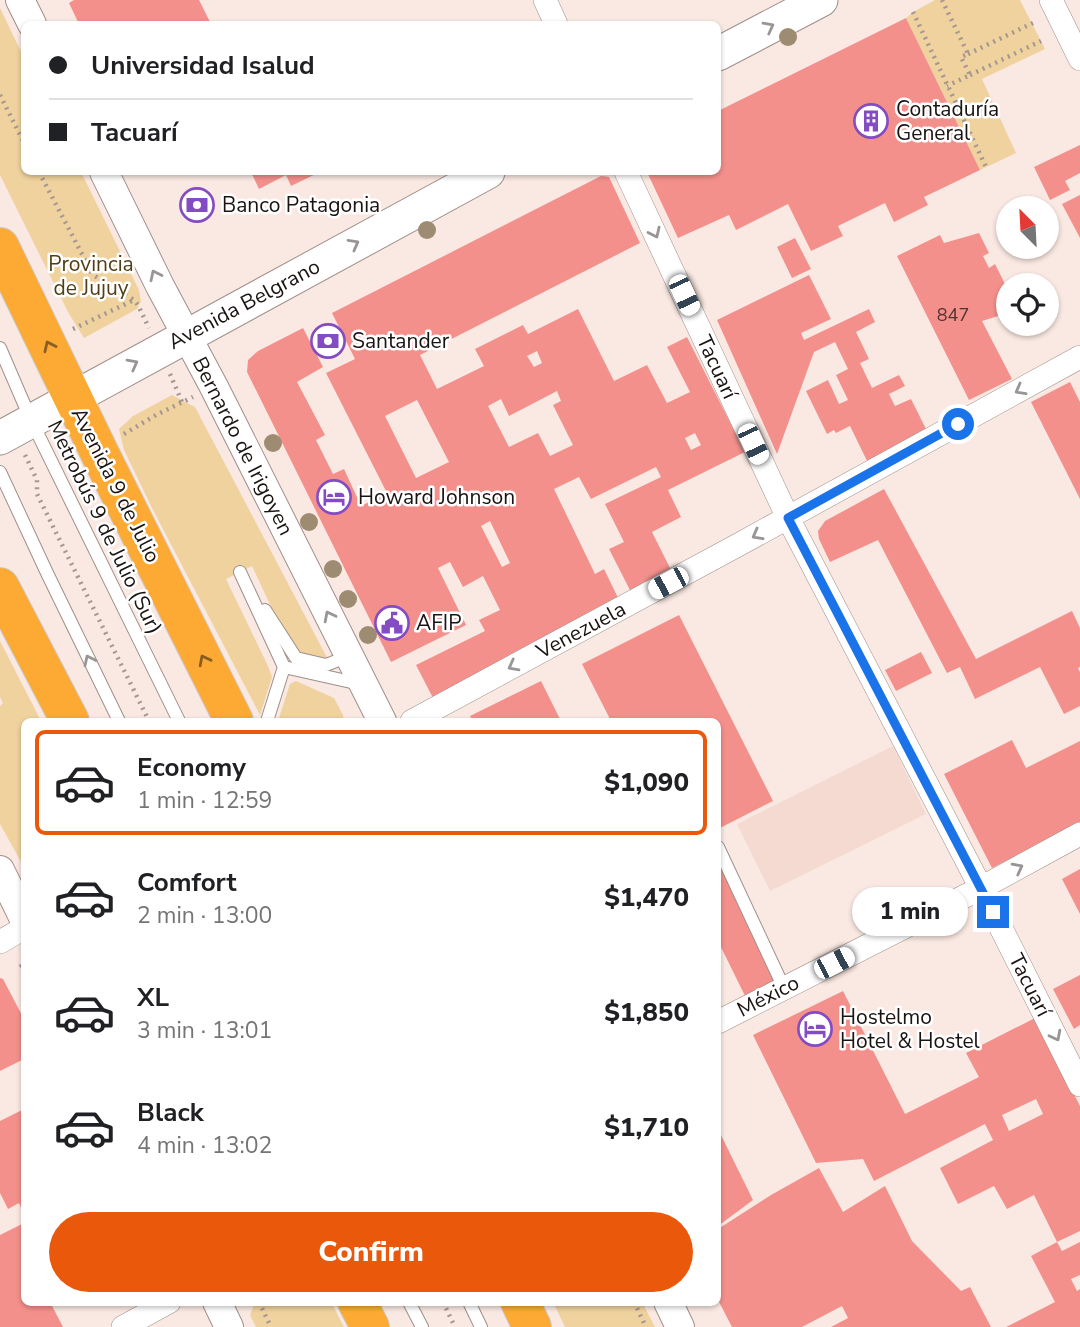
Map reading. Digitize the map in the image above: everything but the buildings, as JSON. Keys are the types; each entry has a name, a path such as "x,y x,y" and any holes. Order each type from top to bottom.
{"highway":[{"name":"Avenida 9 de Julio","path":"0,247 232,718"},
{"path":"0,587 68,718"},
{"path":"359,1306 370,1327"},
{"path":"522,1306 532,1327"}],"main road":[{"path":"721,52 821,0"},
{"name":"Avenida Belgrano","path":"15,429 482,175"}],"street":[{"path":"20,0 30,21"},
{"path":"545,0 555,21"},
{"path":"1054,6 1080,59"},
{"name":"Bernardo de Irigoyen","path":"105,175 160,286 173,342 214,387 380,718"},
{"name":"Tacuarí","path":"627,175 788,518 1080,1084"},
{"name":"Venezuela","path":"418,718 1080,357"},
{"name":"México","path":"721,1021 1080,834"},
{"path":"0,870 21,913"},
{"path":"0,942 21,930"},
{"path":"123,1327 162,1306"},
{"path":"219,1306 229,1327"},
{"path":"670,1306 680,1327"}],"lane":[{"name":"Metrobús 9 de Julio (Sur)","path":"0,348 15,429 177,718"},
{"path":"0,472 119,718"},
{"path":"268,718 284,667 240,572 296,658 326,665 349,656"},
{"path":"284,667 363,685"},
{"path":"721,853 784,988"},
{"path":"412,1306 422,1327"},
{"path":"471,1306 481,1327"}],"path":[{"path":"942,0 968,54"},
{"path":"971,75 961,57 1054,6"},
{"path":"913,12 986,167"},
{"path":"947,86 1041,41"},
{"path":"0,95 21,137"},
{"path":"41,175 93,275 134,300 173,342 182,402"},
{"path":"47,341 160,286"},
{"path":"15,429 37,480 37,494 148,718"},
{"path":"261,1306 271,1327"},
{"path":"445,1306 455,1327"},
{"path":"636,1306 646,1327"}],"shaded area":[{"path":"893,746 926,814 770,891 737,824"}],"green space":[{"path":"935,0 1020,0 1045,49 982,79 1016,153 980,170 906,18"},
{"name":"Provincia de Jujuy","path":"0,8 21,52 21,175 82,175 139,290 141,301 137,309 84,338 68,312 0,175"},
{"path":"172,395 195,407 332,667 303,658 289,645 252,566 226,579 272,677 260,715 124,450 119,429 133,416"},
{"path":"0,641 39,718 21,718 21,862 0,824 0,706 3,703 0,697"},
{"path":"296,681 334,698 344,718 279,718 290,684"},
{"path":"253,1306 333,1306 344,1327 256,1327 250,1315"},
{"path":"555,1306 644,1306 655,1327 565,1327"}],"place":[{"name":"Contaduría General","path":"871,121"},
{"name":"Banco Patagonia","path":"197,205"},
{"name":"Santander","path":"328,341"},
{"name":"Howard Johnson","path":"334,497"},
{"name":"AFIP","path":"392,623"},
{"name":"Hostelmo Hotel & Hostel","path":"815,1029"}],"route":[{"path":"958,424 788,518 993,912"}]}
